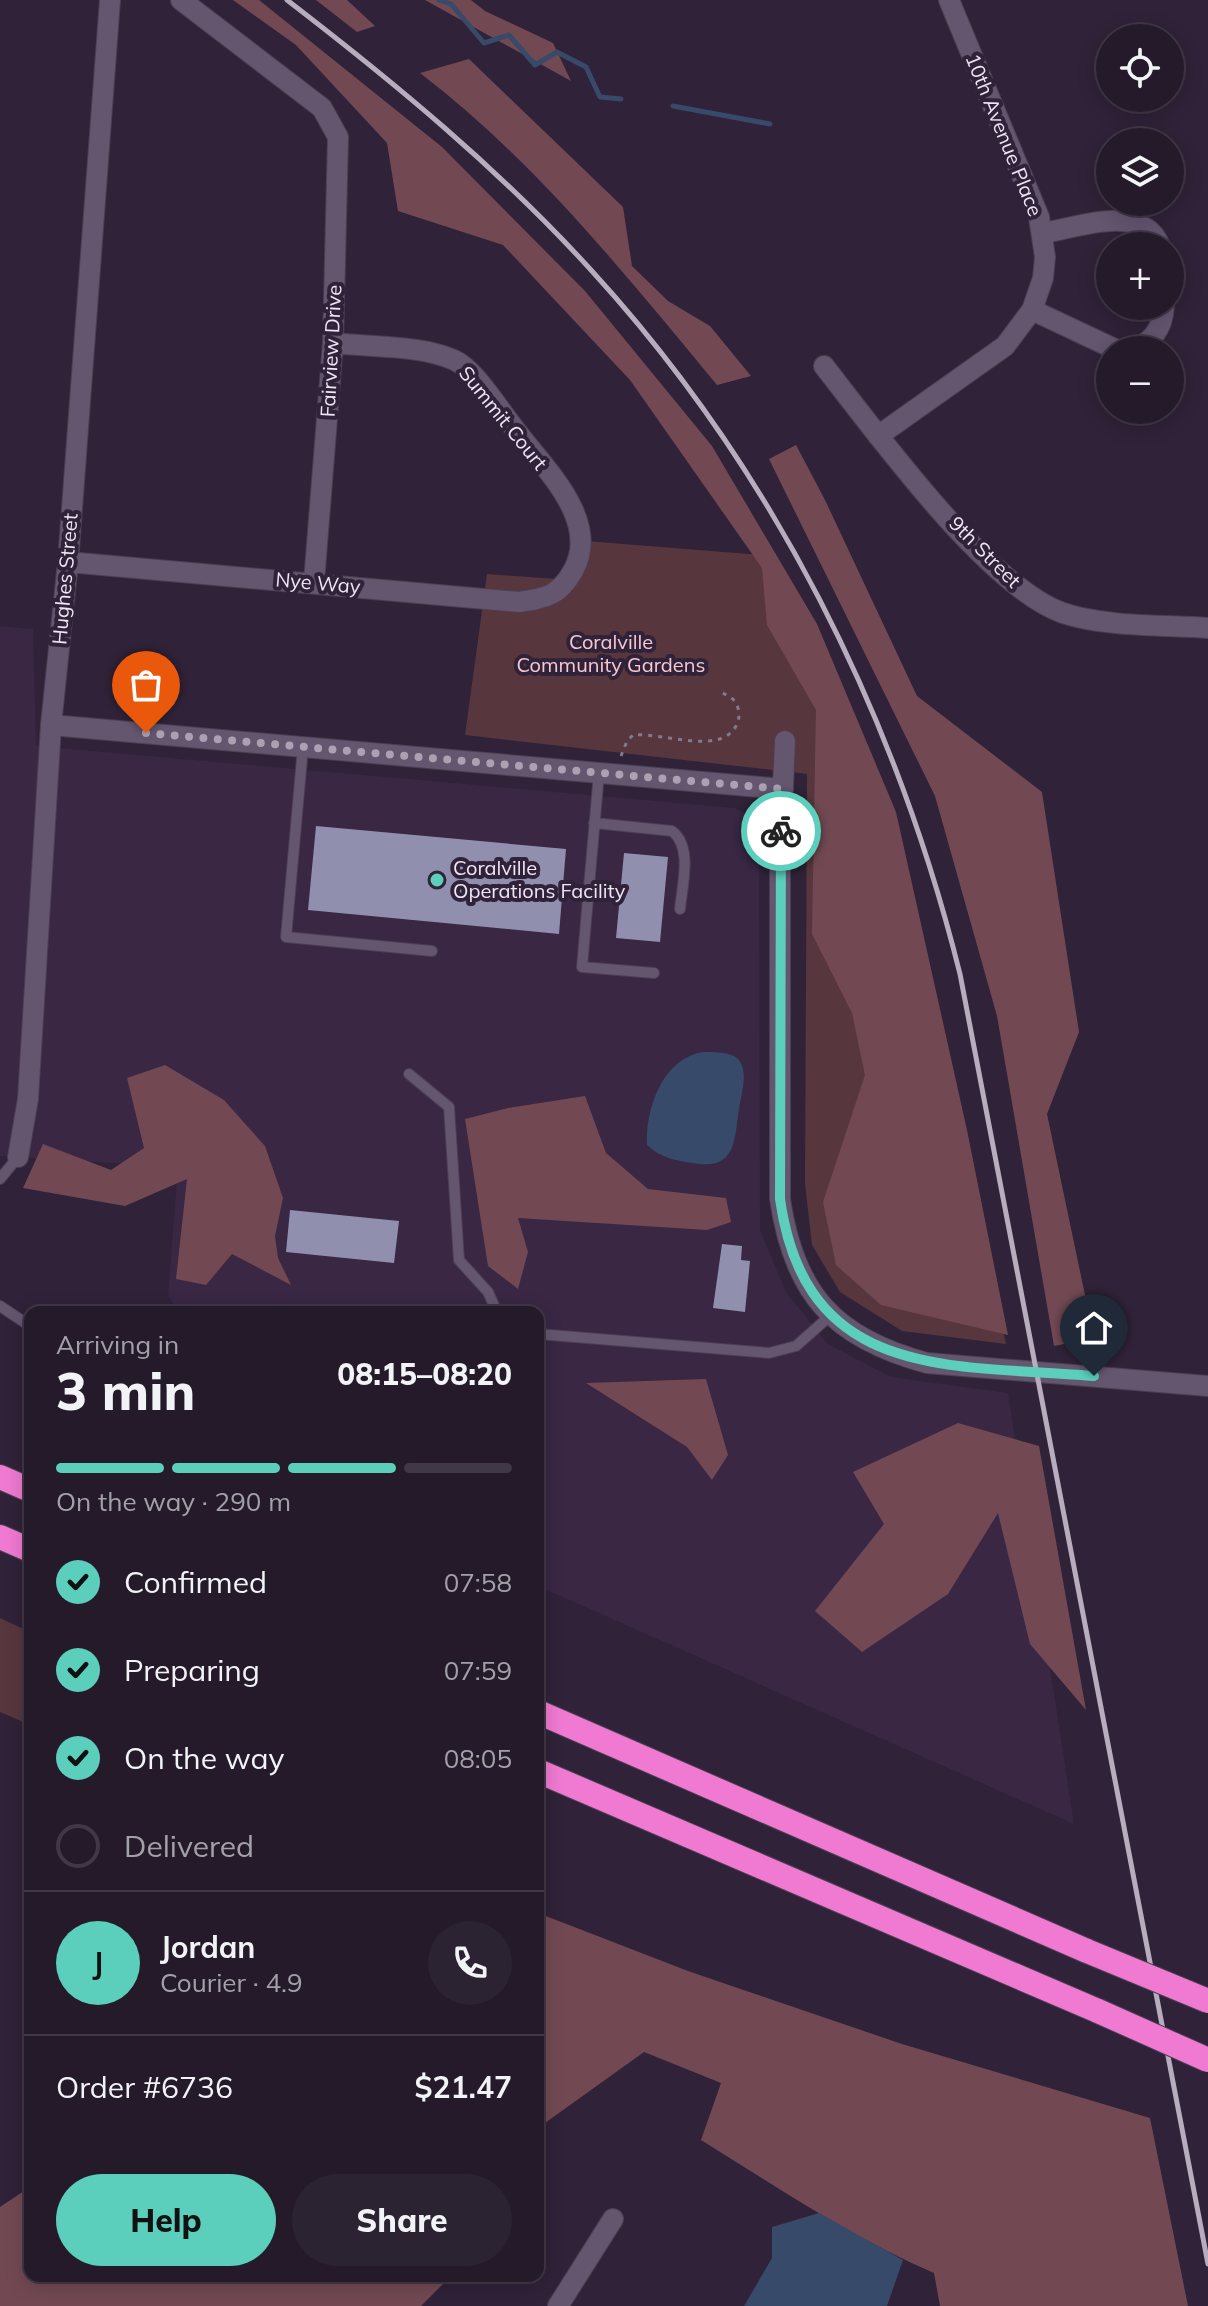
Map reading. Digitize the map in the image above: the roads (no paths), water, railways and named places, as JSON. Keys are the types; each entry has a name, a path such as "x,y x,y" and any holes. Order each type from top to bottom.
{"highway":[{"path":"0,1477 24,1487"},
{"path":"0,1537 24,1547"},
{"path":"544,1715 1208,2001"},
{"path":"544,1774 1208,2060"}],"street":[{"name":"Hughes Street","path":"18,1157 28,1099 51,725 68,562 110,0"},
{"name":"Fairview Drive","path":"181,0 322,108 332,121 340,154 333,343 314,582"},
{"name":"10th Avenue Place","path":"878,436 1005,346 1032,310 1043,278 1043,233 949,0"},
{"path":"1043,233 1121,220 1136,222 1150,232"},
{"path":"1032,310 1096,340"},
{"name":"Summit Court","path":"333,343 436,354 457,361 478,382 560,489 581,525 580,559 564,587"},
{"name":"9th Street","path":"824,366 928,495 981,552 1028,595 1047,606 1091,618 1208,628"},
{"name":"Nye Way","path":"68,562 519,602 544,599 564,587"},
{"path":"51,725 783,789"},
{"path":"785,741 780,854 780,1199 785,1233 804,1283 831,1315 865,1341 893,1354 927,1363 1208,1386"},
{"path":"558,2306 613,2219"}],"lane":[{"path":"303,747 286,937 432,951"},
{"path":"599,773 582,967 654,973"},
{"path":"594,823 672,831 682,838 685,848 680,909"},
{"path":"409,1074 449,1107 459,1260 488,1292 494,1306"},
{"path":"0,1179 18,1157"},
{"path":"0,1306 24,1322"},
{"path":"544,1334 769,1353 796,1346 831,1315"}],"water":[{"path":"703,1052 734,1056 744,1073 734,1143 725,1158 706,1164 668,1158 647,1145 649,1116 659,1087 677,1064"},
{"path":"819,2213 903,2260 887,2306 744,2306 772,2258 772,2227"}],"waterway":[{"path":"439,0 451,4 484,43 509,35 535,65 557,52 586,67 600,97 621,99"},
{"path":"673,106 770,124"}],"railway":[{"path":"287,0 406,95 483,162 591,270 656,347 716,427 771,512 819,599 863,689 901,782 933,877 960,974 1208,2264"}],"place":[{"name":"Coralville Operations Facility","path":"437,880"}],"park label":[{"name":"Coralville Community Gardens","path":"611,654"}]}
